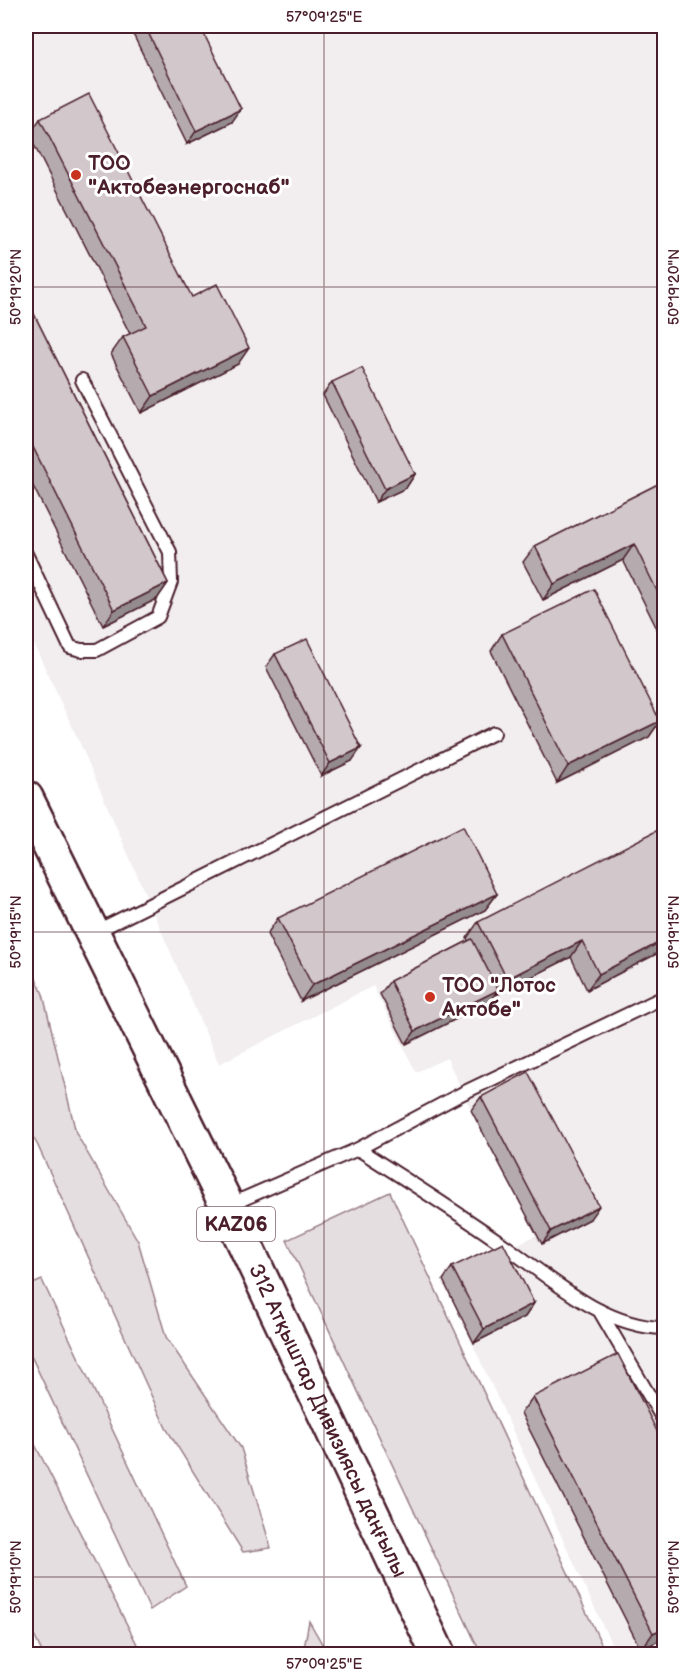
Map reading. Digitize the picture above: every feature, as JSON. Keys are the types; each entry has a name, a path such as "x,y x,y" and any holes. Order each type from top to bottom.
{"highway":[{"name":"312 Атқыштар Дивизиясы даңғылы","path":"26,798 227,1206 438,1654"}],"lane":[{"path":"26,554 70,647 81,650 97,650 158,617 171,582 170,552 82,380"},
{"path":"93,934 494,733"},
{"path":"227,1206 358,1149 463,1093 664,997"},
{"path":"358,1149 508,1248 563,1289 599,1310 622,1319 664,1328"},
{"path":"599,1310 664,1421"}],"shaded area":[{"path":"26,26 664,26 664,1654 616,1654 443,1280 537,1235 471,1110 447,1058 416,1072 373,986 219,1064 82,748 26,627"},
{"path":"26,956 43,994 76,1133 138,1241 166,1337 241,1448 271,1548 243,1552 166,1428 26,1124"},
{"path":"390,1192 606,1654 481,1654 287,1240"},
{"path":"42,1280 186,1586 150,1610 26,1345 26,1287"},
{"path":"26,1427 142,1654 43,1654 26,1619"},
{"path":"309,1621 328,1654 303,1654"}],"building":[{"path":"145,26 200,26 241,109 196,131"},
{"path":"89,94 192,297 217,284 249,348 153,396 123,337 146,326 40,119"},
{"path":"26,298 168,583 114,610 26,433"},
{"path":"362,368 415,474 385,489 332,382"},
{"path":"664,481 664,605 634,544 554,584 535,546"},
{"path":"594,589 660,721 568,766 502,634"},
{"path":"307,639 361,748 330,763 275,654"},
{"path":"463,826 497,894 312,985 278,918"},
{"path":"664,827 664,940 599,974 582,941 507,979 478,922"},
{"path":"472,939 498,990 415,1031 390,981"},
{"path":"528,1072 599,1206 551,1231 481,1097"},
{"path":"503,1242 534,1303 484,1329 452,1267"},
{"path":"618,1354 664,1445 664,1628 653,1633 533,1397"}],"place":[{"name":"ТОО \"Актобеэнергоснаб\"","path":"76,175"},
{"name":"ТОО \"Лотос Актобе\"","path":"430,997"}]}
